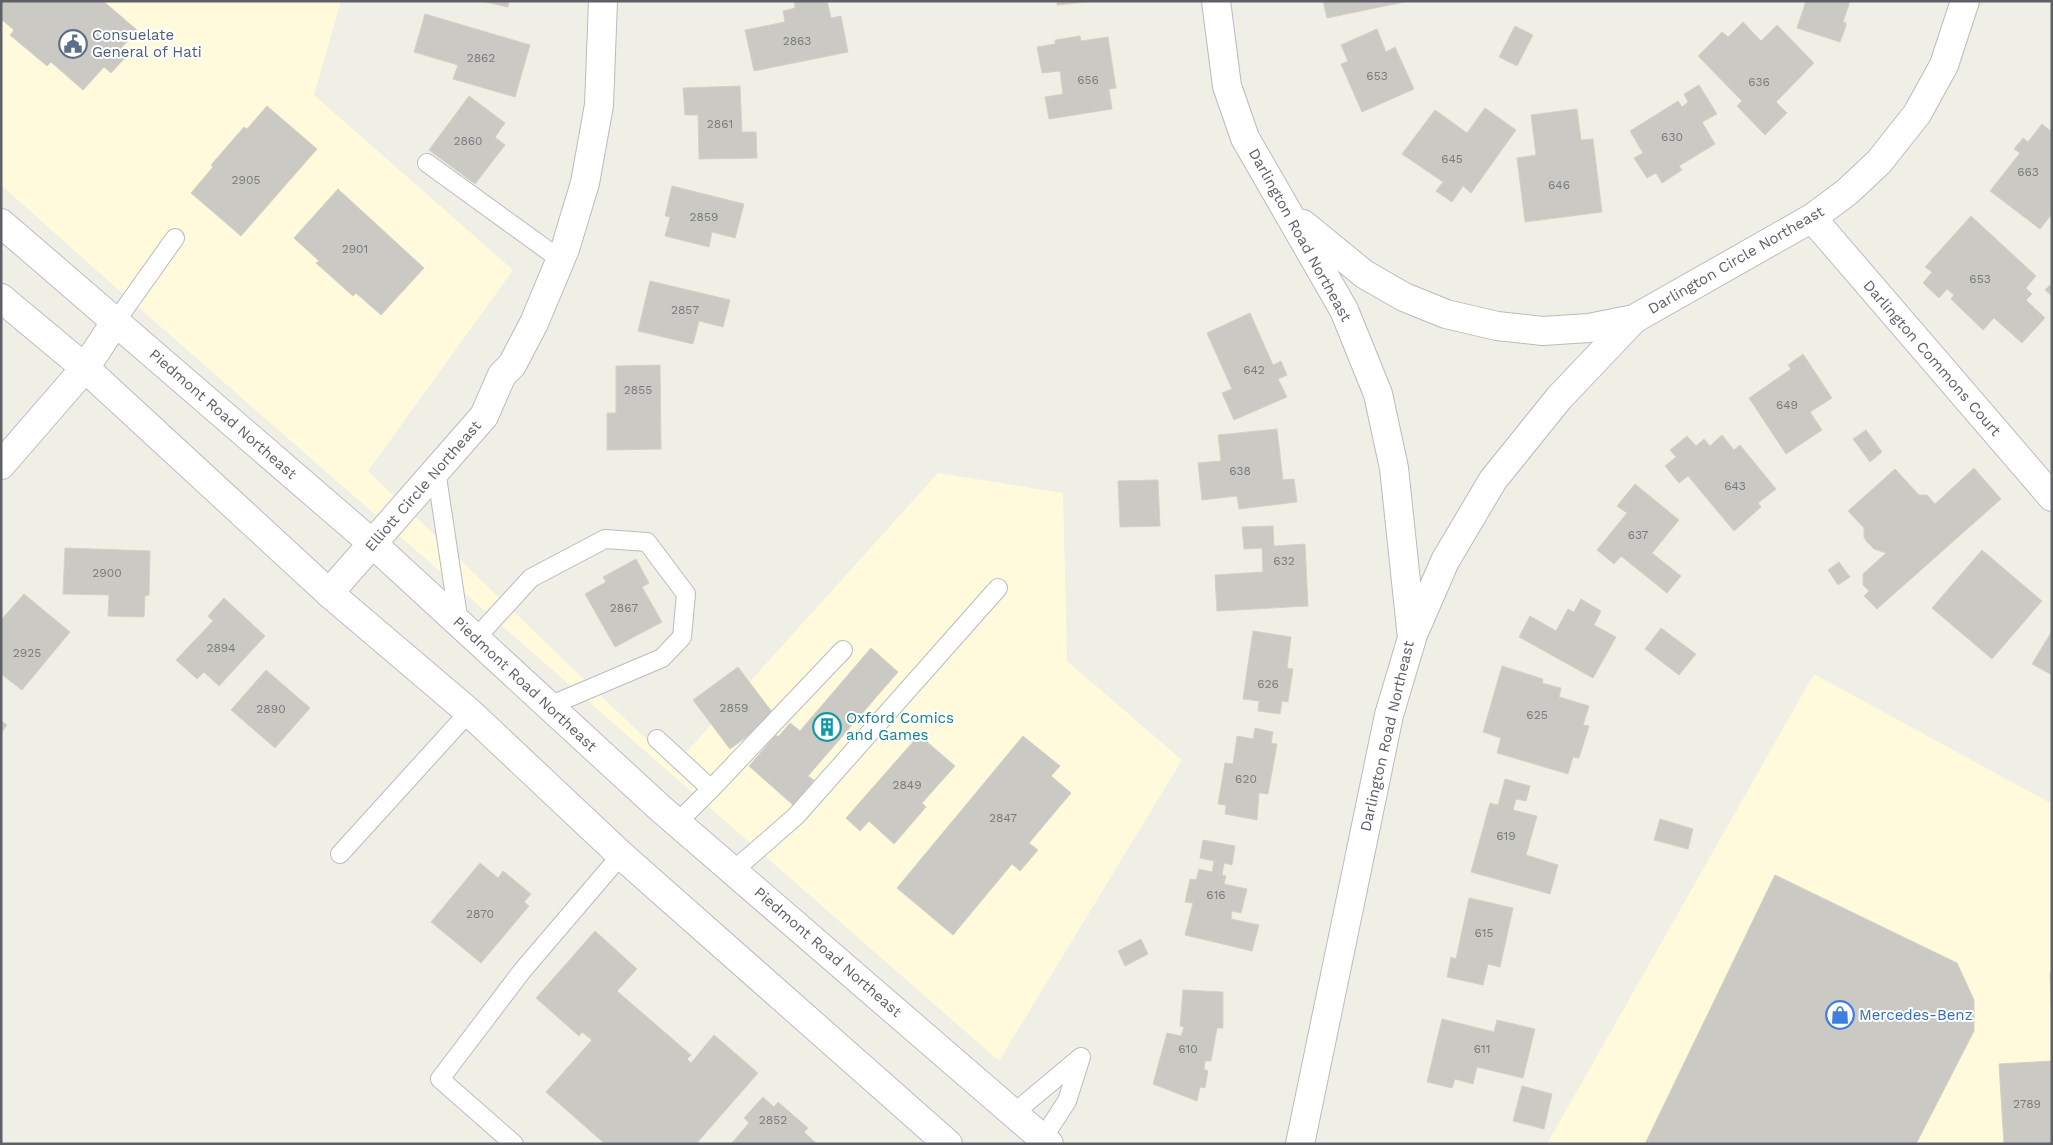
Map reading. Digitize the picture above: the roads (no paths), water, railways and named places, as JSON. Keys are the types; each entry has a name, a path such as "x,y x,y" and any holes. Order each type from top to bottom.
{"street":[{"name":"Elliott Circle Northeast","path":"329,593 484,416 502,375 512,365 534,323 561,260 584,183 599,105 603,1"},
{"name":"Darlington Road Northeast","path":"1216,1 1227,86 1245,138 1344,310 1378,394 1394,468 1412,638 1389,715 1300,1144"},
{"name":"Darlington Circle Northeast","path":"1412,638 1444,561 1493,480 1559,398 1634,319 1812,218 1847,192 1879,162 1917,114 1944,65 1965,1"},
{"name":"Darlington Circle Northeast","path":"1284,206 1323,242 1364,274 1404,298 1446,314 1497,326 1543,331 1589,328 1634,319"},
{"name":"Darlington Commons Court","path":"1812,218 2052,498"},
{"name":"Piedmont Road Northeast","path":"1,223 373,544 677,823 1046,1141"},
{"path":"1,298 85,368 329,593 469,712 622,855 948,1144"},
{"path":"1,465 85,368 116,321"}],"lane":[{"path":"427,163 561,260"},
{"path":"116,321 175,238"},
{"path":"436,470 467,630 531,578 605,539 647,542 686,594 682,637 662,658 549,706"},
{"path":"733,871 796,816 998,588"},
{"path":"677,823 843,650"},
{"path":"340,854 469,712"},
{"path":"657,739 711,789"},
{"path":"514,1144 440,1078 522,971 622,855"},
{"path":"1014,1113 1081,1057 1066,1101 1046,1141"}],"place":[{"name":"Consuelate General of Hati","path":"73,44"},
{"name":"Oxford Comics and Games","path":"827,727"},
{"name":"Mercedes-Benz","path":"1840,1015"}]}
